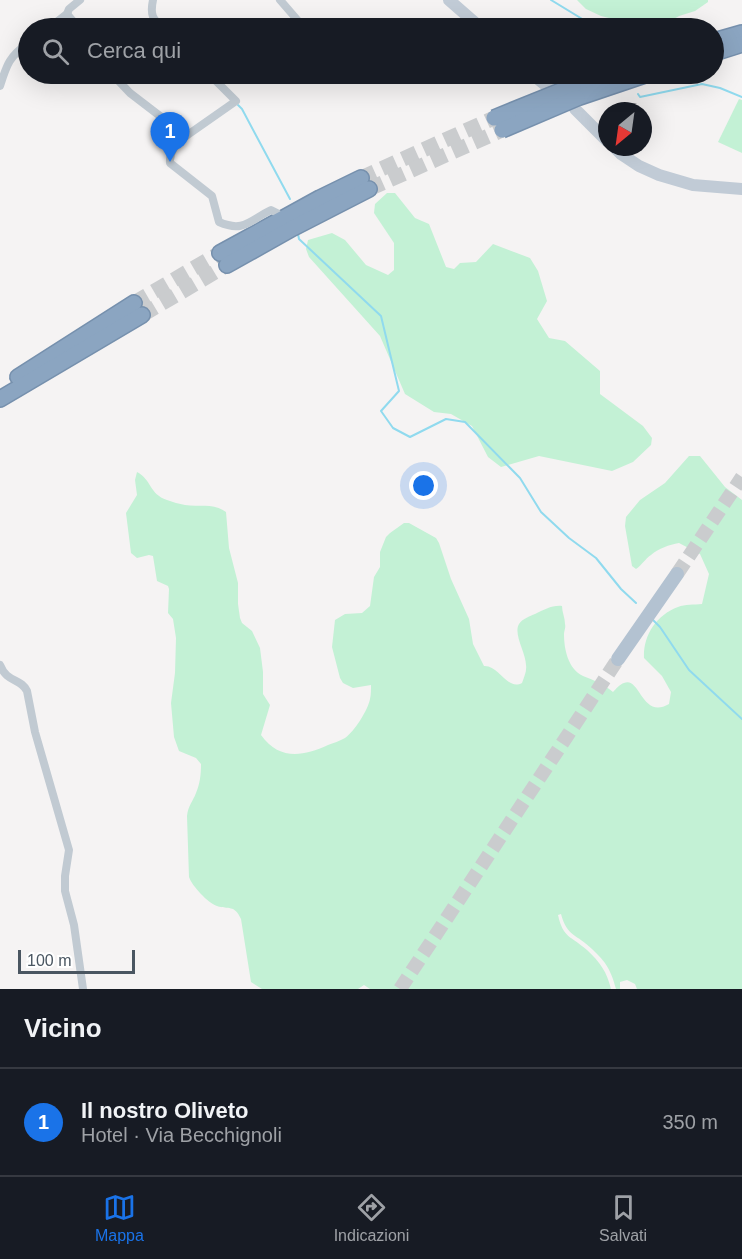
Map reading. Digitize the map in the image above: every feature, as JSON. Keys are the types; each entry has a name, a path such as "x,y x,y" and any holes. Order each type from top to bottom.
{"highway":[{"path":"724,38 742,33"},
{"path":"724,50 742,44"},
{"path":"575,98 595,84"},
{"path":"498,124 618,84"},
{"path":"223,259 293,228 365,183"},
{"path":"0,387 138,309 0,399"}],"main road":[{"path":"449,0 470,18"},
{"path":"544,84 548,87"},
{"path":"575,98 598,129"},
{"path":"624,156 659,175 693,185 742,189"},
{"path":"618,659 677,574"}],"street":[{"path":"62,18 80,0"},
{"path":"153,0 151,9 153,18"},
{"path":"280,0 296,18"},
{"path":"67,14 70,18"},
{"path":"0,86 7,62 18,51"},
{"path":"121,84 186,136"},
{"path":"218,84 236,101 176,143 169,156 170,163 212,196 219,222 230,227 239,227 272,210 277,213"},
{"path":"0,665 6,676 24,686 27,691 35,732 69,850 64,876 65,891 74,925 83,989"}],"green space":[{"path":"577,0 708,0 695,11 676,18 609,18 586,9"},
{"path":"739,99 742,100 742,153 718,142"},
{"path":"387,193 395,193 415,218 429,224 446,267 454,269 460,263 476,262 493,244 530,258 538,271 547,301 537,319 549,338 565,341 600,371 600,394 643,426 652,438 651,445 633,462 612,471 539,456 501,467 488,457 472,426 451,414 434,412 405,394 380,336 309,257 306,249 308,240 332,233 345,240 366,265 388,275 394,270 394,243 374,213 375,204"},
{"path":"689,456 700,456 725,487 742,500 742,989 637,989 635,984 627,980 620,982 620,989 616,989 610,971 604,962 587,944 569,931 561,914 558,915 562,928 599,963 611,989 370,989 364,985 358,989 262,989 251,982 241,919 233,909 217,906 209,901 189,877 187,816 198,786 201,764 196,758 179,751 174,737 171,703 176,638 173,619 168,613 169,589 168,586 157,581 153,556 137,558 131,553 126,513 137,495 135,480 137,472 161,497 185,505 217,507 226,512 229,548 238,583 240,618 242,623 252,631 260,648 263,694 270,705 261,735 275,749 300,754 345,738 367,709 371,685 353,688 343,683 340,678 332,647 335,620 345,614 362,613 370,606 374,577 380,567 380,552 386,537 404,523 409,523 436,538 439,543 451,579 469,619 473,644 484,666 494,669 512,684 522,683 526,667 518,633 519,624 545,609 562,606 566,652 570,664 578,673 613,692 621,684 629,683 647,703 653,706 660,707 669,704 671,692 662,676 644,658 646,642 652,627 663,615 684,605 702,604 709,574 700,554 679,543 657,550 636,569 632,566 625,526 626,517 640,500 665,483"}],"waterway":[{"path":"551,0 581,18"},
{"path":"638,94 640,97 702,84 742,97"},
{"path":"238,105 290,199"},
{"path":"298,234 299,239 381,316 399,391 381,411 393,428 410,437 446,419 465,422 520,478 541,512 569,538 596,558 621,589 636,603"},
{"path":"653,620 689,670 742,719"}],"tunnel":[{"path":"361,178 494,118"},
{"path":"369,189 502,130"},
{"path":"134,303 220,253"},
{"path":"142,315 227,265"},
{"path":"677,574 742,477"},
{"path":"400,989 618,659"}],"place":[{"name":"Il nostro Oliveto","path":"170,162"}]}
